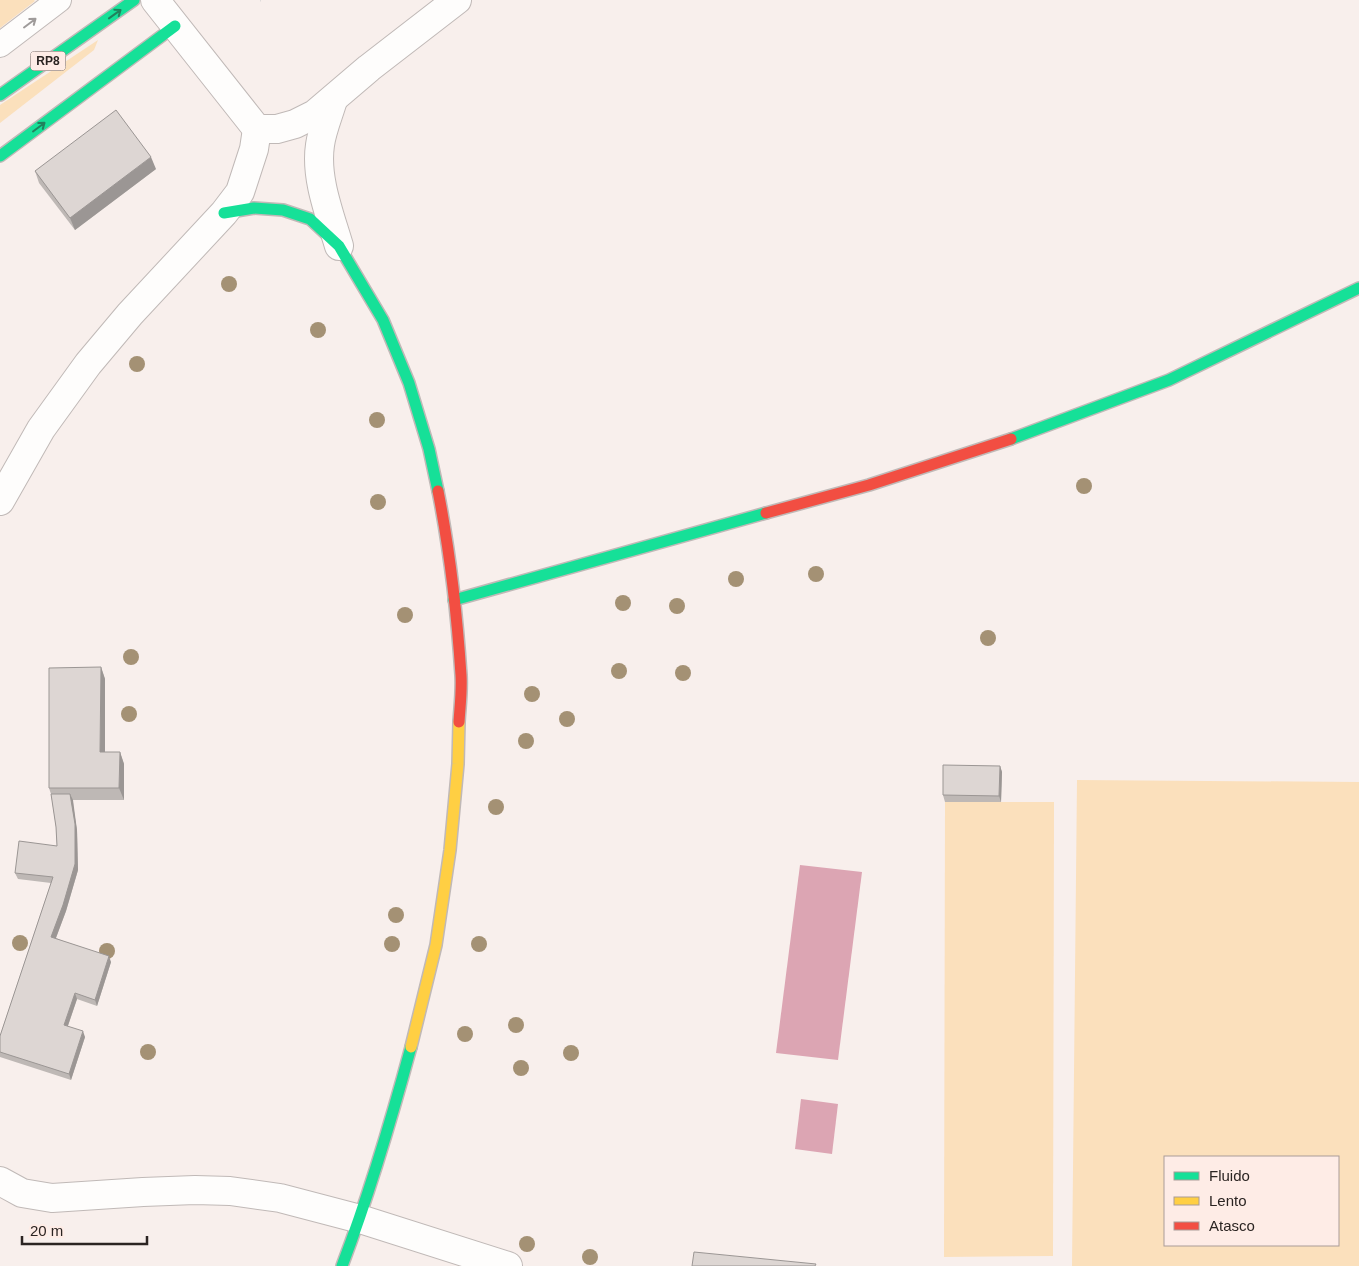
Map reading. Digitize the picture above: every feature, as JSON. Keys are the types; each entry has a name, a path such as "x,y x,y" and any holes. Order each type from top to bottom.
{"street":[{"name":"RP8","path":"0,95 134,0"},
{"path":"0,501 41,429 88,364 130,314 224,213 240,192 254,148 257,129 155,0"},
{"path":"257,129 277,130 315,114 369,68 457,0"},
{"path":"0,156 175,26"},
{"path":"333,100 320,145 320,176 339,246 383,320 409,383 429,450 444,523 461,677 458,764 450,850 436,945 419,1019 400,1088 360,1220 342,1266"},
{"path":"224,213 254,208 283,210 310,219 339,246"},
{"path":"454,600 869,486 1024,435 1169,380 1359,288"},
{"path":"0,1181 22,1193 52,1198 196,1190 230,1191 280,1198 360,1220 508,1266"}],"lane":[{"path":"0,45 60,0"}],"shaded area":[{"path":"0,0 34,0 35,1 0,28"},
{"path":"98,40 94,50 0,123 0,105"},
{"path":"1077,780 1359,782 1359,1266 1072,1266"},
{"path":"945,802 1054,802 1053,1256 944,1257"},
{"path":"800,865 862,872 838,1060 776,1053"},
{"path":"801,1099 838,1104 832,1154 795,1149"}],"building":[{"path":"116,110 151,157 70,218 35,171"},
{"path":"101,667 100,752 120,752 119,788 49,788 49,668"},
{"path":"943,765 1000,766 999,796 943,795"},
{"path":"51,794 70,794 75,824 75,864 51,937 109,956 95,1000 75,993 64,1025 83,1031 69,1074 0,1052 0,1036 53,877 15,873 19,841 57,846"},
{"path":"694,1252 816,1264 815,1266 692,1266"}],"traffic: fast":[{"path":"0,95 134,0"},
{"path":"0,156 175,26"},
{"path":"224,213 254,208 283,210 310,219 339,246 383,320 409,383 429,449 438,491"},
{"path":"1011,439 1169,380 1359,288"},
{"path":"454,600 766,513"},
{"path":"342,1266 379,1158 411,1047"}],"traffic: slow":[{"path":"411,1047 436,945 450,850 458,764 459,722"}],"traffic: jam":[{"path":"766,513 869,485 1011,439"},
{"path":"438,491 457,629 461,681 459,722"}]}
